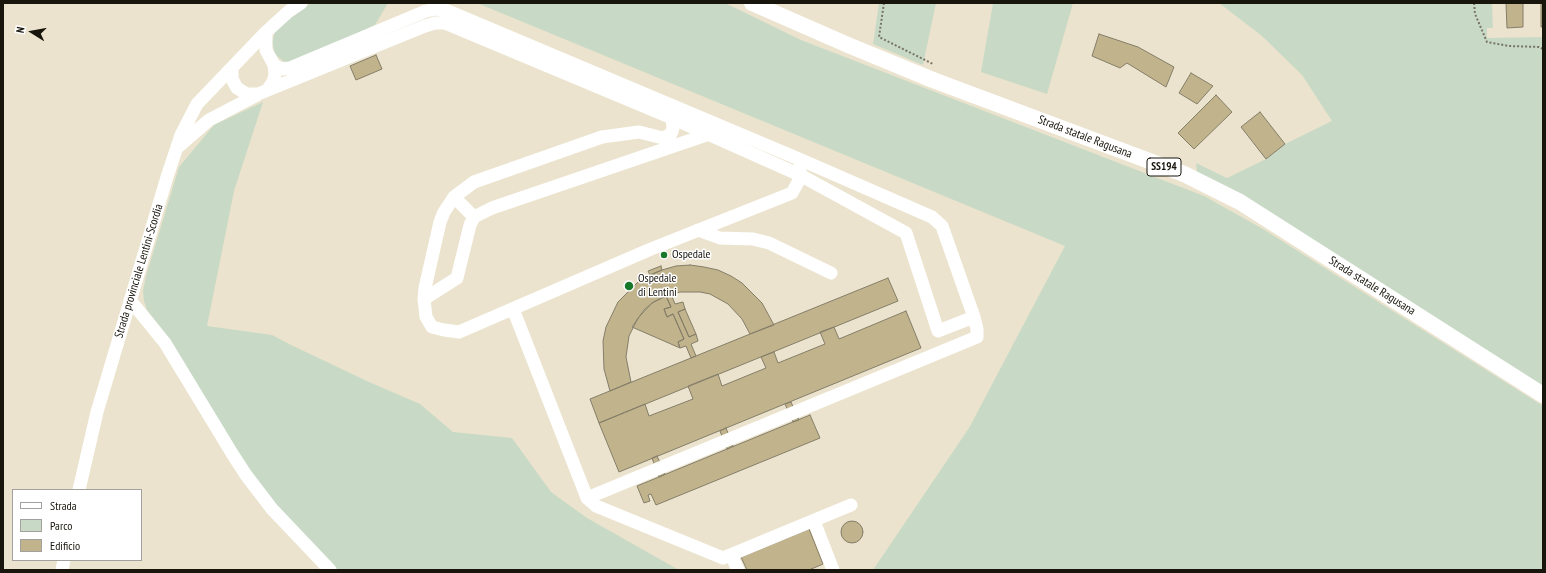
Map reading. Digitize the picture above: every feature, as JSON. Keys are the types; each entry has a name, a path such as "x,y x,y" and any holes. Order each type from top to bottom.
{"main road":[{"name":"Strada statale Ragusana","path":"752,3 926,77 1191,178 1240,202 1543,395"}],"street":[{"path":"266,32 266,50 272,62 275,74 273,82 263,92 247,94 237,88 232,79 232,68 266,32 301,3"},
{"path":"249,51 260,52 282,69 290,68 426,11 436,9 448,11 799,159 932,217 942,226 978,329 976,338 587,498"},
{"path":"176,149 209,120 263,92 424,26 435,23 445,23 709,134 800,174 829,190 906,233 938,331 974,317"},
{"name":"Strada provinciale Lentini-Scordia","path":"79,489 97,412 181,135 197,104 232,68"},
{"path":"672,118 673,128 670,134 663,138 639,132 602,137 474,182 454,197 444,212 440,222 425,288 424,299 426,317 432,326 444,330 459,332 698,230 817,184"},
{"path":"424,299 457,278 470,225 474,217 492,208 709,134"},
{"path":"655,136 658,146 655,153"},
{"path":"792,193 798,182 800,174 799,159"},
{"path":"829,190 829,182 831,179 838,176"},
{"path":"454,197 474,217"},
{"path":"698,230 720,238 753,239 769,243 831,273"},
{"path":"130,300 166,343 246,475 272,509 330,570"},
{"path":"513,309 587,498 596,506 723,558 851,505"},
{"path":"814,520 833,570"},
{"path":"732,555 738,570"}],"path":[{"path":"884,3 878,37 937,66"},
{"path":"1474,3 1475,14 1487,42 1510,46 1543,48"}],"green space":[{"path":"311,3 388,3 375,25 301,60 287,62 283,61 275,54 272,42 275,32 285,22"},
{"path":"477,3 725,3 801,40 1204,196 1263,229 1543,406 1543,570 873,570 969,428 1065,246"},
{"path":"879,3 936,3 923,65 873,44"},
{"path":"993,3 1073,3 1047,94 981,72"},
{"path":"1219,3 1492,3 1493,28 1487,28 1487,38 1543,37 1543,386 1241,194 1197,172 1196,163 1227,178 1266,159 1285,144 1332,121 1302,75 1262,36"},
{"path":"263,102 234,191 207,326 272,335 369,382 420,404 453,432 512,438 551,492 587,518 679,570 335,570 276,506 236,453 161,328 147,310 143,291 146,276 179,167 214,125"}],"building":[{"path":"1506,3 1523,3 1523,27 1507,28"},
{"path":"1541,3 1543,3 1543,27 1541,27"},
{"path":"1099,34 1138,47 1174,67 1166,87 1127,63 1120,68 1092,56"},
{"path":"376,55 382,69 356,80 350,66"},
{"path":"1191,73 1213,86 1197,104 1179,93"},
{"path":"1216,95 1232,112 1194,149 1178,133"},
{"path":"1260,112 1285,144 1266,159 1241,127"},
{"path":"690,265 718,270 742,283 762,303 774,325 750,334 742,319 728,304 710,294 700,292 680,292 661,298 652,303 638,318 629,336 626,357 631,382 610,391 604,369 603,341 606,327 618,302 638,282 650,275 676,266"},
{"path":"661,266 662,270 650,275 648,271"},
{"path":"888,278 898,301 599,423 590,399"},
{"path":"671,294 675,304 683,302 685,309 678,312 689,337 696,334 698,341 691,344 696,356 691,358 686,346 680,348 678,342 684,339 673,314 667,317 664,309 671,307 666,296"},
{"path":"666,296 671,307 664,309 667,317 673,314 684,339 678,342 680,348 632,327 644,310 652,303"},
{"path":"685,309 696,334 689,337 678,312"},
{"path":"906,311 921,348 619,472 599,423 645,404 649,416 693,399 688,386 718,374 722,386 766,368 761,357 774,352 778,363 825,344 820,332 834,327 839,339"},
{"path":"791,402 799,420 793,422 785,404"},
{"path":"810,415 820,438 656,505 651,494 648,495 650,501 644,503 637,486"},
{"path":"726,428 733,446 727,449 720,431"},
{"path":"657,456 665,474 659,477 652,458"},
{"path":"852,521 860,524 863,532 860,540 852,543 844,540 841,532 844,524"},
{"path":"809,529 823,564 809,570 747,570 741,557"}],"place":[{"name":"Ospedale","path":"664,255"},
{"name":"Ospedale di Lentini","path":"629,286"}]}
